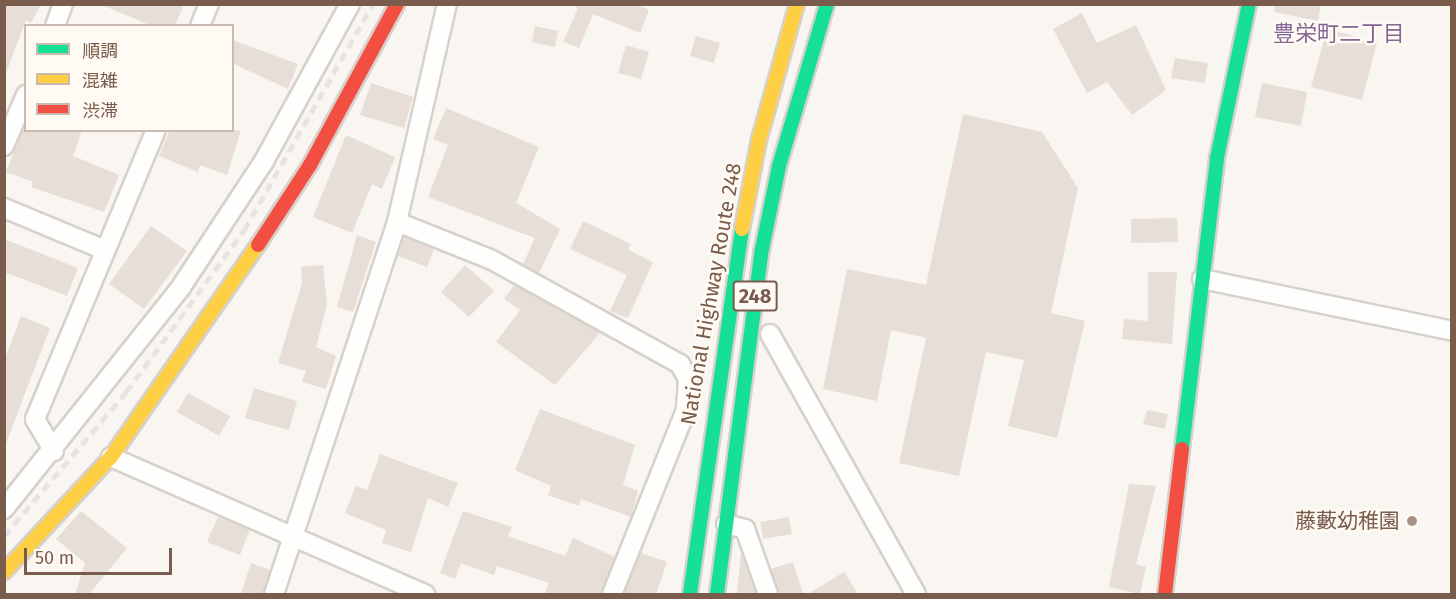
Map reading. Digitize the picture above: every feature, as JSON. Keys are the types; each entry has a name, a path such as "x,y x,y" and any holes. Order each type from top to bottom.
{"main road":[{"path":"4,572 111,458 269,230 397,4"},
{"name":"National Highway Route 248","path":"690,594 712,411 759,141 796,4"},
{"name":"National Highway Route 248","path":"717,594 764,238 779,166 827,4"},
{"path":"1165,594 1217,158 1249,4"}],"street":[{"path":"56,24 63,4"},
{"path":"201,24 209,4"},
{"path":"4,509 54,451 181,287 264,161 350,4"},
{"path":"274,594 397,222 447,4"},
{"path":"4,146 24,100"},
{"path":"54,451 35,419 155,132"},
{"path":"4,208 105,250"},
{"path":"397,222 492,260 602,324 671,357 688,380 686,410 612,594"},
{"path":"1202,279 1452,331"},
{"path":"770,334 916,594"},
{"path":"686,410 712,411"},
{"path":"111,458 293,540 425,594"},
{"path":"726,524 745,529 768,594"}],"building":[{"path":"4,4 41,4 31,23 26,20 6,73"},
{"path":"184,4 176,24 147,24 102,5"},
{"path":"572,4 635,4 649,10 640,33 593,14 579,48 563,42 578,8"},
{"path":"1275,4 1321,4 1318,21 1274,12"},
{"path":"1082,13 1097,43 1136,25 1166,90 1132,115 1107,82 1087,93 1053,29"},
{"path":"535,26 558,31 555,47 532,42"},
{"path":"1327,29 1377,42 1362,100 1311,87"},
{"path":"696,36 720,43 714,63 690,56"},
{"path":"234,41 298,64 288,89 234,64"},
{"path":"626,45 649,52 641,79 618,73"},
{"path":"1175,58 1208,63 1205,83 1171,78"},
{"path":"371,83 413,97 404,128 360,115"},
{"path":"1262,83 1307,92 1301,126 1255,117"},
{"path":"446,108 539,147 516,203 560,229 539,273 523,264 535,238 428,197 448,145 433,139"},
{"path":"963,114 1042,132 1078,188 1051,313 1085,321 1057,438 1008,426 1024,360 986,352 959,476 899,463 926,338 891,330 877,401 823,389 847,269 926,285"},
{"path":"24,130 24,132 81,132 73,156 119,175 104,212 31,187 33,182 6,172"},
{"path":"234,130 241,130 227,175 200,165 198,172 159,156 169,132 234,132"},
{"path":"346,135 395,157 382,189 372,184 352,233 313,217"},
{"path":"1177,218 1178,242 1131,243 1131,219"},
{"path":"583,221 631,244 628,250 653,262 628,318 610,311 627,275 570,249"},
{"path":"151,226 187,251 144,309 109,284"},
{"path":"357,235 376,242 353,312 337,307"},
{"path":"404,237 434,249 427,267 398,256"},
{"path":"4,239 78,268 67,296 4,272"},
{"path":"323,265 327,305 316,347 336,356 326,389 302,382 306,371 278,363 302,283 301,267"},
{"path":"465,265 494,291 469,317 441,292"},
{"path":"1148,272 1177,272 1172,344 1122,339 1124,319 1148,321"},
{"path":"514,285 600,333 555,385 496,342 520,310 504,299"},
{"path":"21,316 50,328 5,446 4,361"},
{"path":"254,388 297,401 289,430 245,418"},
{"path":"188,393 230,416 219,436 177,412"},
{"path":"540,409 635,445 623,485 638,491 631,517 581,499 579,506 548,495 551,486 515,470"},
{"path":"1147,410 1168,414 1165,429 1143,424"},
{"path":"380,454 458,483 448,507 428,498 411,552 382,543 386,530 345,513 356,486 367,490"},
{"path":"1129,484 1156,486 1136,564 1146,567 1140,594 1109,587"},
{"path":"81,511 127,548 89,594 75,594 85,563 56,539"},
{"path":"463,511 512,527 508,536 565,556 573,538 615,557 601,594 545,594 549,583 497,566 494,575 461,563 455,579 440,573"},
{"path":"218,517 250,530 240,555 207,542"},
{"path":"789,517 792,534 763,539 760,522"},
{"path":"741,552 756,594 737,594"},
{"path":"641,553 667,562 656,594 624,594"},
{"path":"793,562 803,594 779,594 771,569"},
{"path":"251,563 270,570 263,594 241,594"},
{"path":"844,572 858,594 808,594"}],"railway":[{"path":"4,536 126,392 244,230 373,4"}],"traffic: fast":[{"path":"717,594 762,249 779,166 827,4"},
{"path":"1182,449 1217,158 1249,4"},
{"path":"690,594 742,229"}],"traffic: slow":[{"path":"742,229 759,140 797,4"},
{"path":"4,572 111,457 258,245"}],"traffic: jam":[{"path":"258,245 310,165 397,4"},
{"path":"1165,594 1182,449"}],"place":[{"name":"藤藪幼稚園","path":"1412,521"}],"district":[{"name":"豊栄町二丁目","path":"1339,34"}]}
